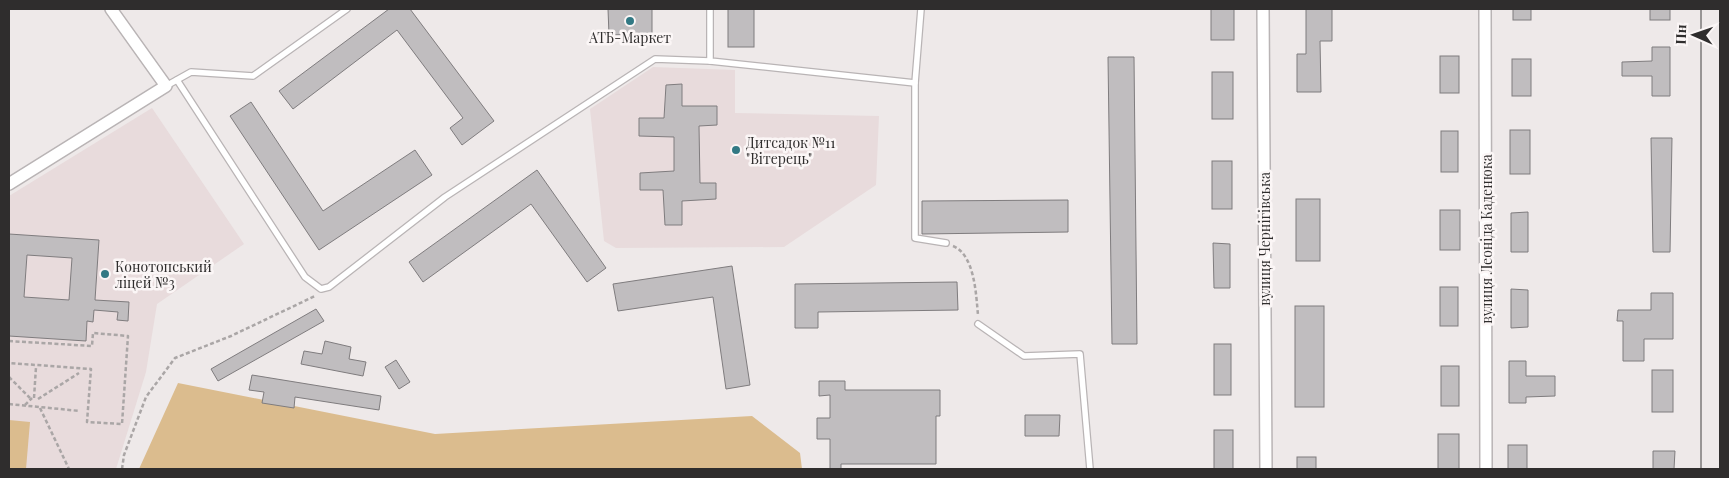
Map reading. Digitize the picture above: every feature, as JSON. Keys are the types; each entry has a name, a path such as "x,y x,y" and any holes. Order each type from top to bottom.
{"street":[{"path":"9,184 166,86 111,9"},
{"name":"вулиця Чернігівська","path":"1263,9 1266,469"},
{"name":"вулиця Леоніда Каденюка","path":"1485,9 1486,469"}],"lane":[{"path":"166,86 191,72 253,76 347,9"},
{"path":"710,9 710,61"},
{"path":"921,9 915,83 915,238 946,244"},
{"path":"177,80 305,277 321,289 329,287 444,197 655,60 710,61 915,83"},
{"path":"978,324 1024,356 1080,354 1090,469"}],"path":[{"path":"946,244 959,248 971,268 976,289 978,324"},
{"path":"122,469 124,455 146,397 175,358 302,304 314,297 321,289"},
{"path":"9,341 92,346 93,333 128,336 122,424 87,422 91,369 9,363"},
{"path":"34,398 36,367"},
{"path":"24,405 79,373"},
{"path":"9,377 34,398 40,407 69,469"},
{"path":"9,404 80,411"}],"shaded area":[{"name":"Дитсадок №11 \"Вітерець\"","path":"653,67 735,70 735,113 879,116 876,185 784,247 616,248 604,241 590,109"},
{"name":"Конотопський ліцей №3","path":"152,108 244,244 157,304 146,372 116,469 9,469 9,196"},
{"path":"178,383 435,434 752,416 800,453 802,469 139,469"},
{"path":"9,420 30,422 26,469 9,469"}],"building":[{"path":"389,9 410,9 494,121 462,145 450,128 463,118 397,30 293,109 279,91"},
{"name":"АТБ-Маркет","path":"608,9 652,9 652,34 609,35"},
{"path":"728,9 754,9 754,47 728,47"},
{"path":"1211,9 1234,9 1234,40 1211,40"},
{"path":"1306,9 1332,9 1332,41 1320,41 1321,92 1297,92 1297,54 1306,54"},
{"path":"1513,9 1531,9 1531,20 1513,20"},
{"path":"1650,9 1670,9 1670,20 1650,20"},
{"path":"1652,47 1670,47 1670,96 1652,96 1652,76 1622,76 1622,62 1652,61"},
{"path":"1440,56 1459,56 1459,93 1440,93"},
{"path":"1108,57 1134,57 1137,344 1112,344"},
{"path":"1512,59 1531,59 1531,96 1512,96"},
{"path":"1212,72 1233,72 1233,119 1212,119"},
{"path":"682,84 682,106 717,106 717,125 699,126 700,183 716,183 716,199 682,201 682,225 665,225 663,190 640,190 640,173 674,171 674,137 639,136 639,118 664,118 666,85"},
{"path":"251,102 323,211 415,150 432,175 319,250 230,116"},
{"path":"1510,130 1530,130 1530,174 1510,174"},
{"path":"1441,131 1458,131 1458,172 1441,172"},
{"path":"1651,138 1672,138 1670,252 1653,252"},
{"path":"1212,161 1232,161 1232,209 1212,209"},
{"path":"537,170 606,268 587,282 531,204 423,282 409,262"},
{"path":"1296,199 1320,199 1320,261 1296,261"},
{"path":"1068,200 1068,232 922,234 922,201"},
{"path":"1440,210 1460,210 1460,250 1440,250"},
{"path":"1528,212 1528,252 1511,252 1511,213"},
{"path":"9,234 99,240 95,300 129,302 128,321 117,320 118,312 94,310 93,322 87,321 86,341 9,336","holes":["27,255 72,258 69,300 24,297"]},
{"path":"1213,243 1230,244 1230,288 1214,288"},
{"path":"732,266 750,385 726,389 713,297 618,311 613,284"},
{"path":"957,282 958,310 818,312 818,328 795,328 795,284"},
{"path":"1440,287 1458,287 1458,326 1440,326"},
{"path":"1511,289 1528,290 1528,327 1511,328"},
{"path":"1651,293 1673,293 1673,339 1644,339 1644,361 1623,361 1623,321 1617,321 1618,310 1651,310"},
{"path":"1295,306 1324,306 1324,407 1295,407"},
{"path":"316,309 324,321 218,381 211,369"},
{"path":"325,341 351,347 349,359 366,362 363,376 301,364 304,351 322,354"},
{"path":"1214,344 1231,344 1231,395 1214,395"},
{"path":"396,360 410,382 399,389 385,367"},
{"path":"1509,361 1526,361 1526,376 1555,376 1555,396 1526,397 1526,403 1509,403"},
{"path":"1441,366 1459,366 1459,406 1441,406"},
{"path":"1652,370 1673,370 1673,412 1652,412"},
{"path":"252,375 381,396 379,410 295,397 294,408 262,403 264,392 249,390"},
{"path":"819,381 845,381 845,390 940,390 940,416 936,416 936,464 841,464 841,469 830,469 830,439 817,439 817,418 830,418 830,395 819,396"},
{"path":"1025,415 1060,415 1059,436 1025,436"},
{"path":"1214,430 1233,430 1233,469 1214,469"},
{"path":"1438,434 1459,434 1459,469 1438,469"},
{"path":"1508,445 1527,445 1527,469 1508,469"},
{"path":"1653,451 1675,451 1674,469 1653,469"},
{"path":"1297,457 1316,457 1316,469 1297,469"}],"tram line":[{"path":"1701,9 1701,469"}],"place":[{"name":"АТБ-Маркет","path":"630,21"},
{"name":"Дитсадок №11 \"Вітерець\"","path":"736,150"},
{"name":"Конотопський ліцей №3","path":"105,274"}]}
